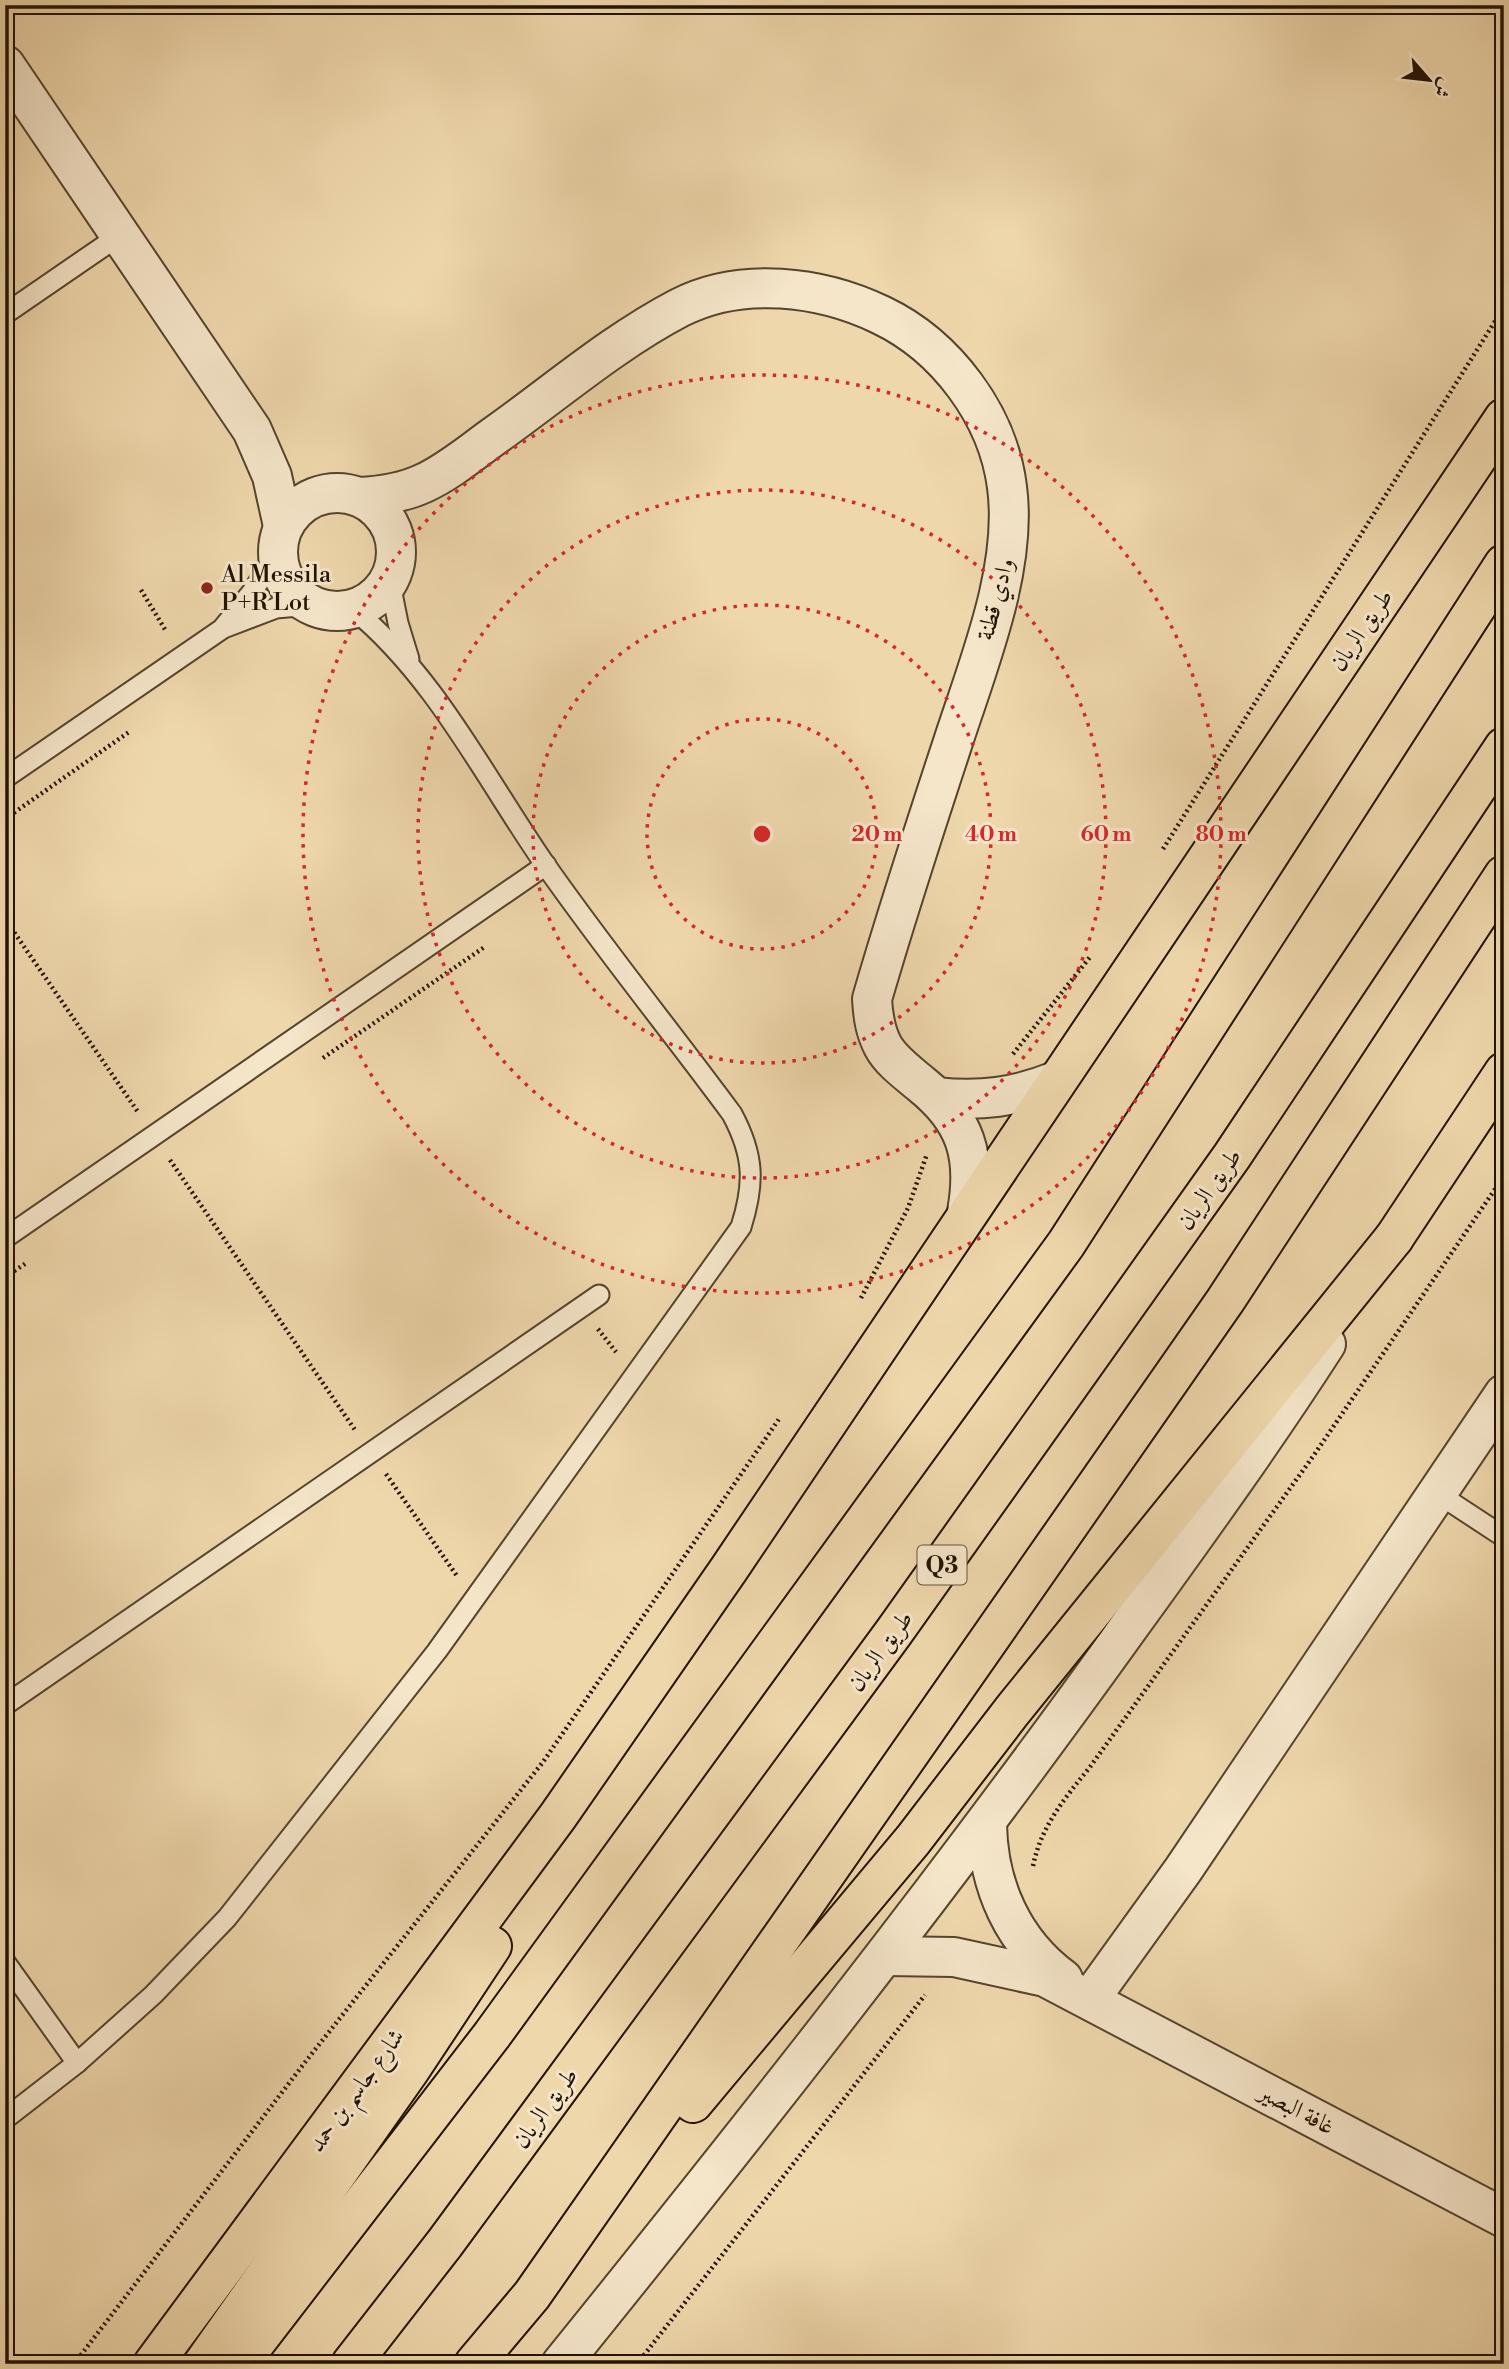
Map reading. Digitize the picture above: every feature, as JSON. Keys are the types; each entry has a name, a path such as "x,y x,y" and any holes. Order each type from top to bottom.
{"main road":[{"name":"طريق الريان","path":"558,1816 1504,418"},
{"path":"239,2364 492,2035 1066,1244 1504,564"},
{"name":"طريق الريان","path":"351,2364 445,2243 894,1632 1232,1157 1504,747"},
{"path":"532,2295 1225,1301 1504,875"},
{"path":"474,2364 913,1840 1020,1701 1394,1238 1504,1072"},
{"path":"203,2364 486,1956 518,1900 558,1816"},
{"name":"شارع جاسم بن حمد","path":"153,2364 558,1816"}],"street":[{"path":"5,65 252,430 272,476 286,584 310,605 324,610 353,609 368,602 392,560 388,523 376,507 290,466 252,430"},
{"name":"وادي قطنة","path":"346,495 402,491 441,474 621,345 681,307 723,293 787,288 849,299 906,327 954,370 989,424 1007,486 1009,551 972,680 872,999 874,1025 884,1048 937,1097 959,1127 971,1162 967,1212"},
{"name":"وادي قطنة","path":"392,560 414,506 441,474"},
{"path":"280,540 297,508 317,496 346,495"},
{"path":"937,1097 986,1100 1034,1090 1056,1080"},
{"path":"561,2364 886,1956 987,1824 1270,1431 1394,1238"},
{"path":"1090,1999 1183,1870 1504,1394"},
{"name":"غافة البصير","path":"987,1824 990,1867 1003,1906 1024,1942 1053,1971 1090,1999"},
{"name":"غافة البصير","path":"886,1956 954,1958 1000,1965 1045,1977 1504,2218"}],"lane":[{"path":"5,314 120,235"},
{"path":"222,629 252,592 280,540"},
{"path":"392,560 398,623 412,666"},
{"path":"5,778 222,629 276,608 310,605"},
{"path":"5,2119 77,2063 153,1995 227,1918 437,1651 477,1596 741,1227 750,1198 747,1142 732,1114 545,865 412,666 384,636 353,609"},
{"path":"5,1238 545,865"},
{"path":"5,1705 600,1295"},
{"path":"1437,1493 1504,1537"},
{"path":"5,1962 77,2063"}],"path":[{"path":"1158,858 1504,307"},
{"path":"141,590 167,630 158,637"},
{"path":"5,819 139,725"},
{"path":"5,919 371,1453 457,1576 477,1596"},
{"path":"1005,1060 1014,1053 1098,948"},
{"path":"856,1307 908,1208 925,1161 937,1097"},
{"path":"1003,1906 1030,1878 1036,1849 1053,1814 1314,1455 1504,1176"},
{"path":"610,1363 624,1343"},
{"path":"74,2364 306,2061 543,1762 786,1409"},
{"path":"449,1586 465,1565"},
{"path":"636,2364 954,1958"}],"place":[{"name":"Al Messila P+R Lot","path":"207,588"}]}
